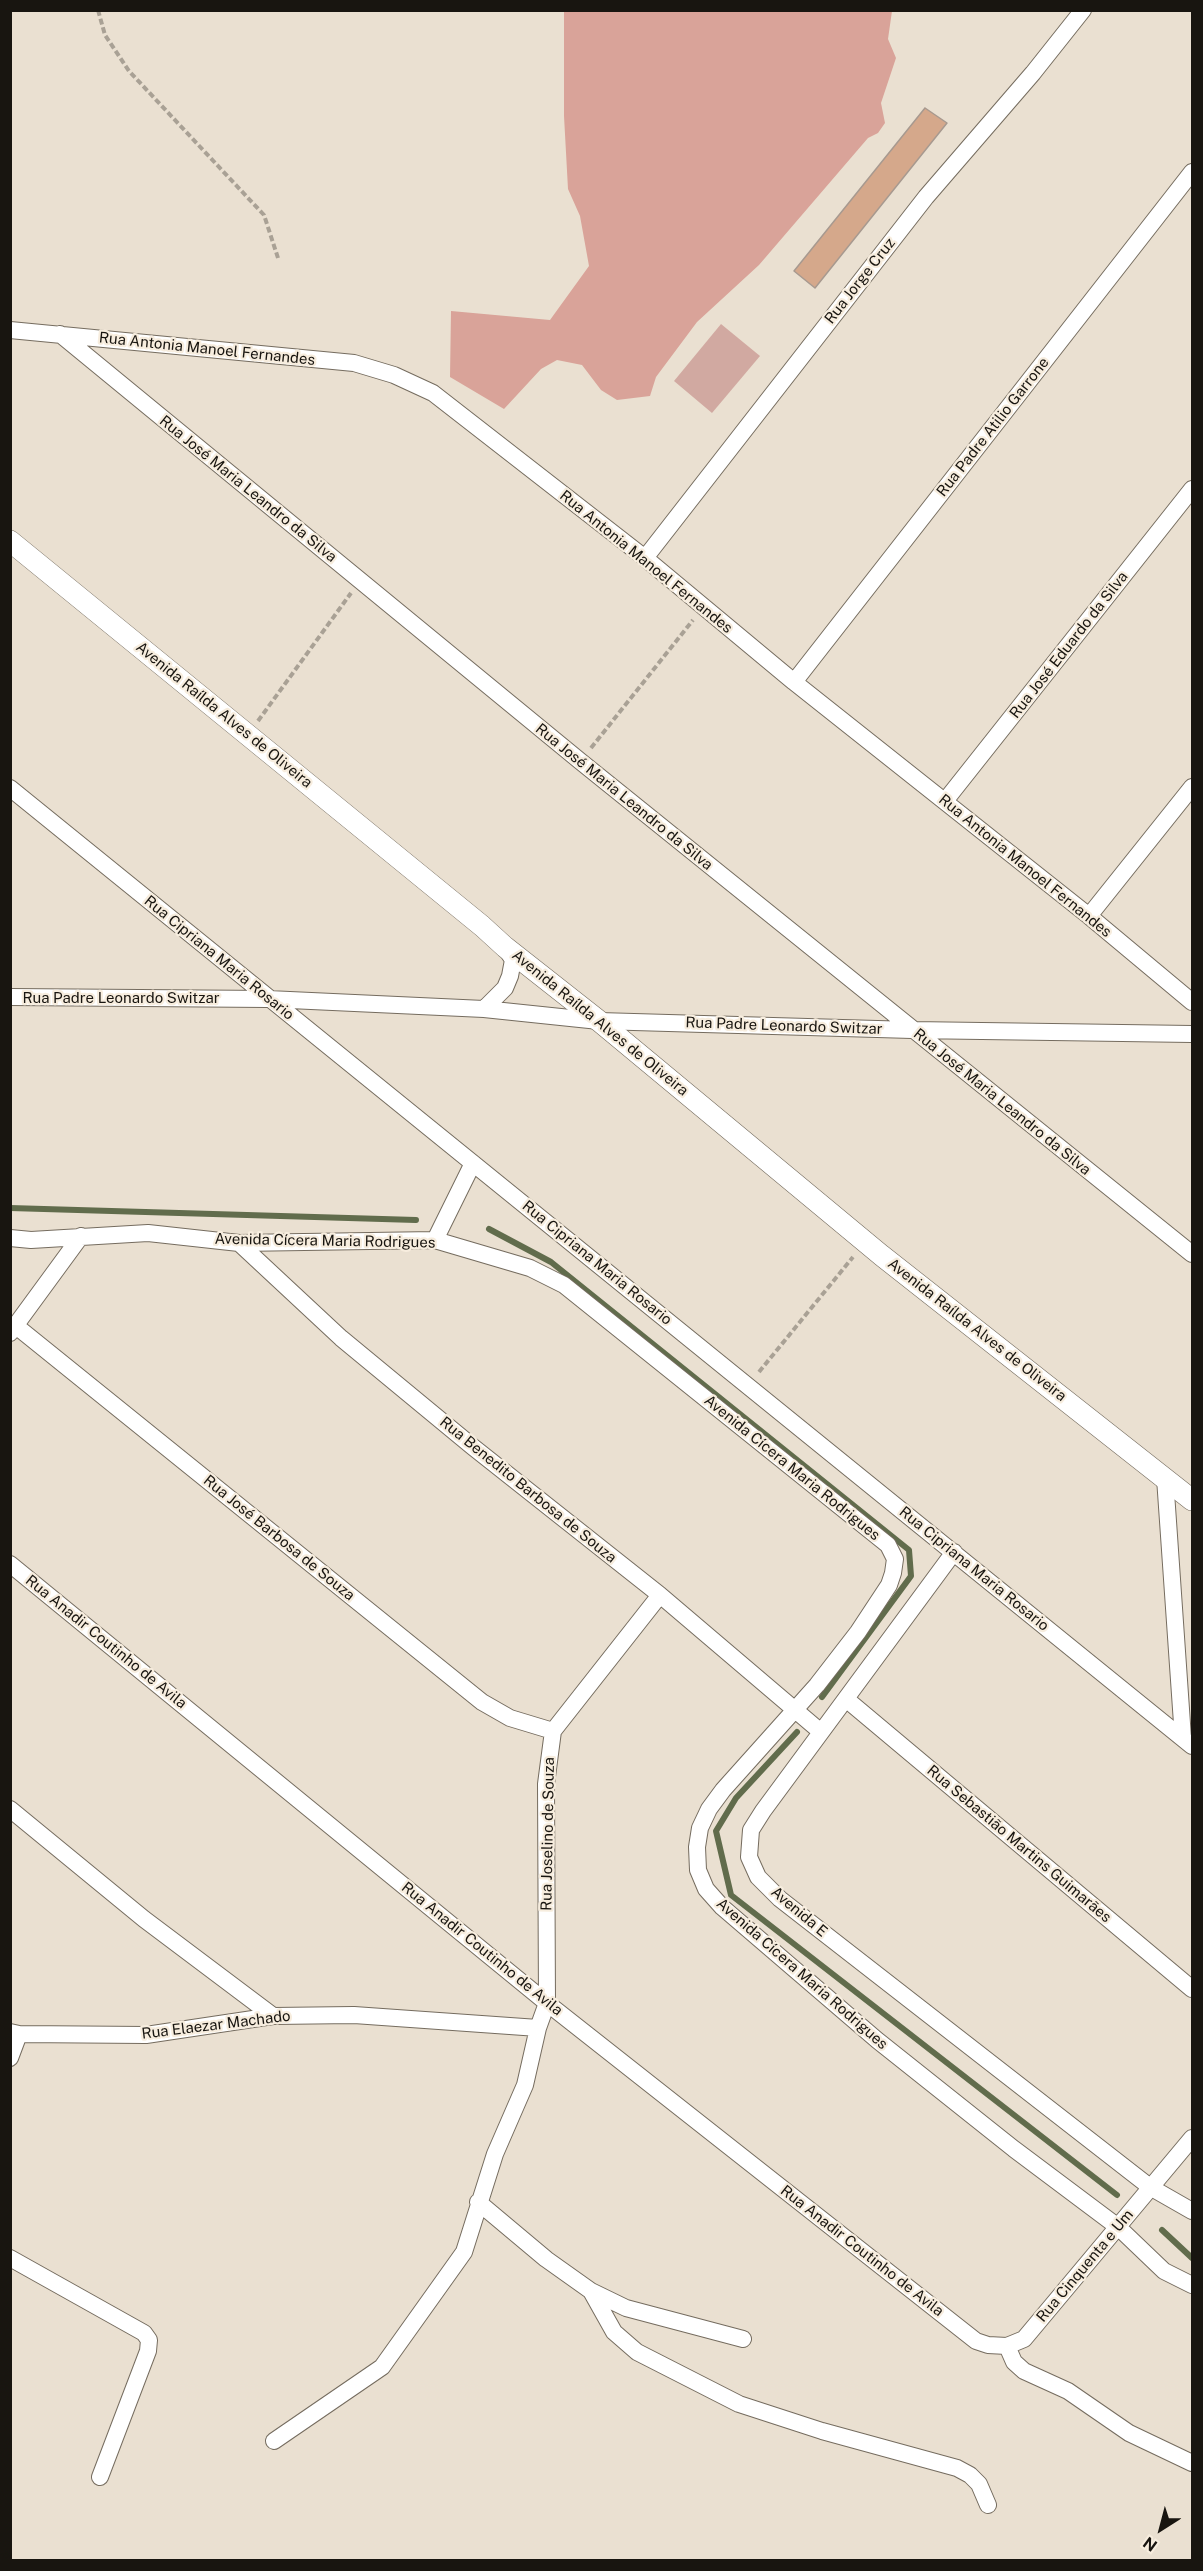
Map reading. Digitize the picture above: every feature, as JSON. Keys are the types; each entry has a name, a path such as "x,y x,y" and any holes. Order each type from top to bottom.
{"street":[{"name":"Rua Jorge Cruz","path":"645,558 926,197 1033,73 1083,10"},
{"name":"Rua Padre Atilio Garrone","path":"794,682 1192,172"},
{"name":"Rua Antonia Manoel Fernandes","path":"10,330 354,363 394,375 433,393 645,558 794,682 1089,916 1192,1002"},
{"name":"Rua José Maria Leandro da Silva","path":"60,334 580,761 1192,1254"},
{"name":"Rua José Eduardo da Silva","path":"945,801 1192,489"},
{"name":"Avenida Raílda Alves de Oliveira","path":"10,541 505,947 599,1021 867,1241 881,1255 1192,1500"},
{"path":"1089,916 1192,787"},
{"name":"Rua Cipriana Maria Rosario","path":"10,788 1188,1742"},
{"path":"484,1009 506,988 513,960 505,947"},
{"name":"Rua Padre Leonardo Switzar","path":"10,997 268,999 484,1009 599,1021 912,1030 1192,1034"},
{"path":"435,1240 473,1163"},
{"name":"Avenida Cícera Maria Rodrigues","path":"10,1238 31,1240 148,1233 238,1243 435,1240 531,1268 564,1286 888,1545 895,1559 889,1585 852,1641 709,1809 700,1828 697,1847 698,1870 706,1888 722,1907 877,2040 1014,2149 1118,2227 1164,2271 1192,2285"},
{"path":"13,1330 81,1236"},
{"name":"Rua Benedito Barbosa de Souza","path":"238,1243 341,1338 473,1447 660,1595 821,1732"},
{"name":"Rua José Barbosa de Souza","path":"13,1330 482,1702 510,1718 553,1731"},
{"path":"1165,1478 1188,1742"},
{"name":"Avenida E","path":"954,1552 752,1830 748,1857 758,1877 780,1899 1150,2187 1192,2211"},
{"name":"Rua Anadir Coutinho de Avila","path":"10,1564 547,2003 959,2328 982,2343 1007,2346"},
{"path":"553,1731 660,1595"},
{"name":"Rua Sebastião Martins Guimarães","path":"846,1699 1192,1989"},
{"name":"Rua Joselino de Souza","path":"547,2003 546,1784 553,1731"},
{"path":"10,1809 144,1919 273,2016"},
{"path":"274,2441 382,2367 464,2252 495,2154 525,2085 538,2028 547,2003"},
{"name":"Rua Elaezar Machado","path":"15,2033 146,2035 273,2016 354,2015 538,2028"},
{"path":"10,2058 15,2033"},
{"name":"Rua Cinquenta e Um","path":"1007,2346 1024,2339 1192,2138"},
{"path":"478,2202 546,2259 591,2291 626,2308 743,2339"},
{"path":"10,2258 144,2333 149,2340 148,2351 100,2477"},
{"path":"591,2291 614,2332 637,2352 740,2404 822,2431 957,2468 970,2475 979,2484 988,2505"},
{"path":"1007,2346 1014,2362 1024,2371 1068,2391 1129,2433 1192,2463"}],"path":[{"path":"98,10 105,35 129,71 264,215 278,258"},
{"path":"248,735 360,581"},
{"path":"580,761 703,608"},
{"path":"748,1386 867,1241"}],"shaded area":[{"path":"564,11 892,11 888,39 896,58 881,103 885,123 878,133 868,138 759,265 697,322 656,377 650,396 617,400 601,390 582,365 557,360 541,369 504,409 450,377 451,311 550,320 589,266 580,216 568,189 564,116"},
{"path":"721,324 760,356 712,413 674,381"}],"building":[{"path":"925,108 947,123 815,288 794,271"}],"waterway":[{"path":"10,1208 416,1220"},
{"path":"489,1229 551,1262 909,1550 911,1576 822,1697"},
{"path":"797,1732 736,1798 716,1831 731,1895 1117,2195"},
{"path":"1162,2230 1192,2258"}]}
